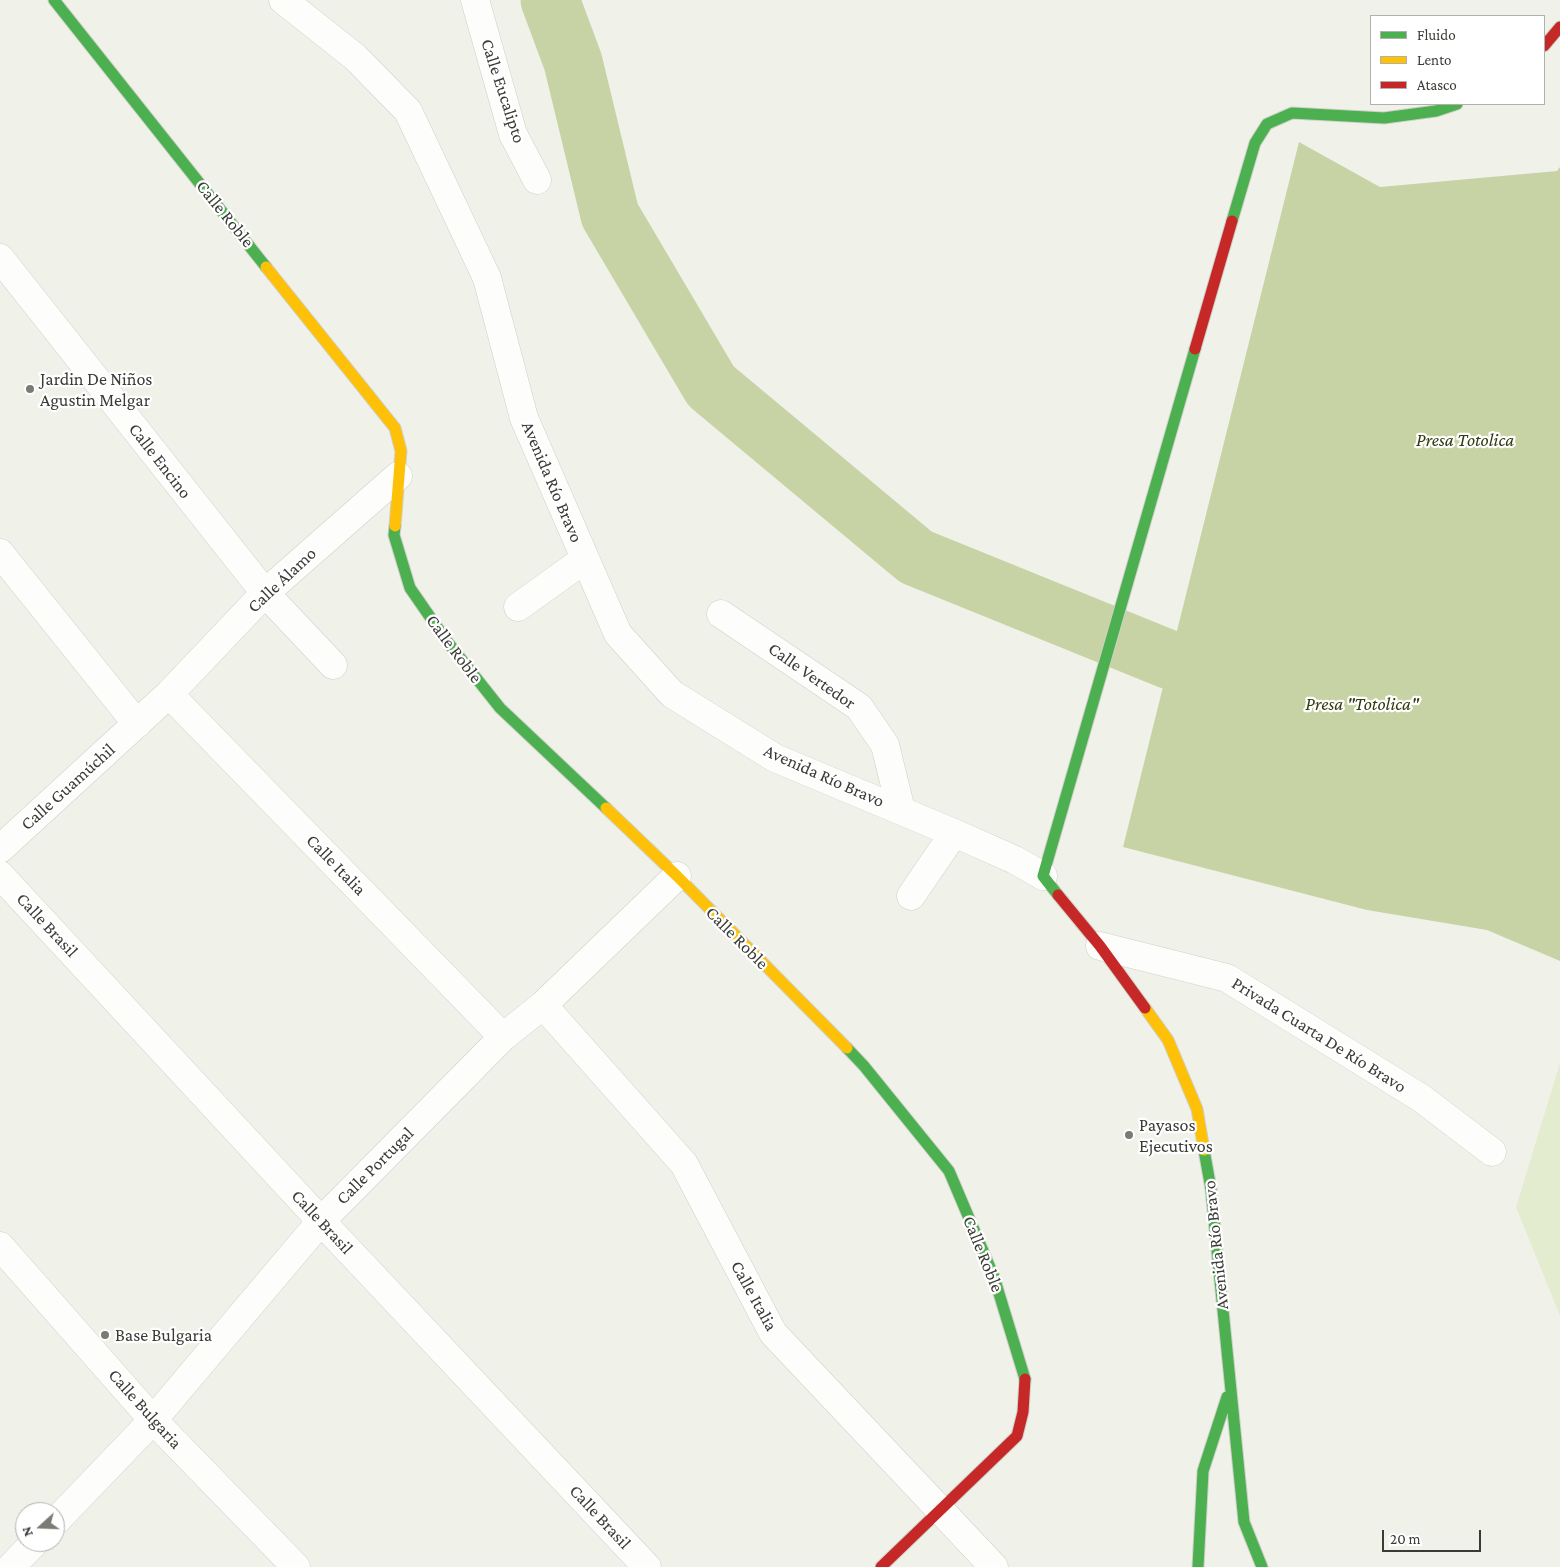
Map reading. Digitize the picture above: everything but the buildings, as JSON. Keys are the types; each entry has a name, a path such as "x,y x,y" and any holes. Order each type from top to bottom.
{"street":[{"name":"Calle Roble","path":"54,0 395,428 401,451 394,535 410,588 446,640 500,708 677,876 864,1066 949,1171 994,1277 1026,1382 1023,1412 1017,1436 941,1510"},
{"name":"Avenida Río Bravo","path":"283,0 355,57 408,111 487,278 524,418 618,634 672,694 775,758 954,832 1016,860 1043,876 1100,946 1168,1040 1197,1110 1211,1189 1244,1522 1262,1567"},
{"name":"Calle Eucalipto","path":"475,0 513,134 538,180"},
{"path":"1545,45 1560,27"},
{"path":"1043,876 1255,143 1267,124 1292,113 1384,118 1436,111 1454,105"},
{"name":"Calle Encino","path":"0,258 265,593 332,665"},
{"name":"Calle Álamo","path":"137,724 169,694 265,593 398,476"},
{"path":"518,607 585,559"},
{"path":"5,570 137,724"},
{"name":"Calle Vertedor","path":"721,614 859,707 885,745 901,810"},
{"name":"Calle Italia","path":"169,694 503,1037"},
{"name":"Calle Guamúchil","path":"0,849 137,724"},
{"path":"912,896 954,832"},
{"name":"Calle Brasil","path":"0,875 321,1221 647,1567"},
{"name":"Calle Portugal","path":"65,1512 153,1420 321,1221 503,1037 543,1004 677,876"},
{"name":"Privada Cuarta De Río Bravo","path":"1100,946 1227,978 1421,1098 1492,1152"},
{"name":"Calle Italia","path":"543,1004 684,1164 773,1333 994,1567"},
{"name":"Calle Bulgaria","path":"0,1246 153,1420 296,1567"},
{"path":"1198,1567 1203,1470 1230,1387"},
{"path":"881,1567 941,1510"},
{"path":"11,1567 25,1552"}],"shaded area":[{"path":"1560,1063 1560,1316 1516,1207"}],"water":[{"name":"Presa \"Totolica\"","path":"1299,142 1380,187 1557,171 1560,167 1560,961 1487,930 1367,910 1123,847"}],"waterway":[{"path":"550,0 573,62 610,215 711,386 916,557 1170,660"}],"traffic: fast":[{"path":"54,0 266,267"},
{"path":"1232,221 1255,143 1267,124 1292,113 1384,118 1436,111 1454,105"},
{"path":"1058,895 1043,876 1195,349"},
{"path":"395,526 394,535 410,588 446,640 500,708 606,808"},
{"path":"847,1048 864,1066 949,1171 994,1277 1025,1379"},
{"path":"1204,1150 1211,1189 1244,1522 1262,1567"},
{"path":"1198,1567 1203,1471 1227,1397"}],"traffic: slow":[{"path":"266,267 395,428 401,451 395,526"},
{"path":"606,808 677,876 847,1048"},
{"path":"1145,1008 1168,1040 1197,1109 1204,1150"}],"traffic: jam":[{"path":"1545,45 1560,27"},
{"path":"1195,349 1232,221"},
{"path":"1058,895 1100,946 1145,1008"},
{"path":"881,1567 1017,1436 1023,1412 1025,1379"}],"place":[{"name":"Jardin De Niños Agustin Melgar","path":"30,389"},
{"name":"Payasos Ejecutivos","path":"1129,1135"},
{"name":"Base Bulgaria","path":"105,1335"}],"water label":[{"name":"Presa Totolica","path":"1465,440"}]}
